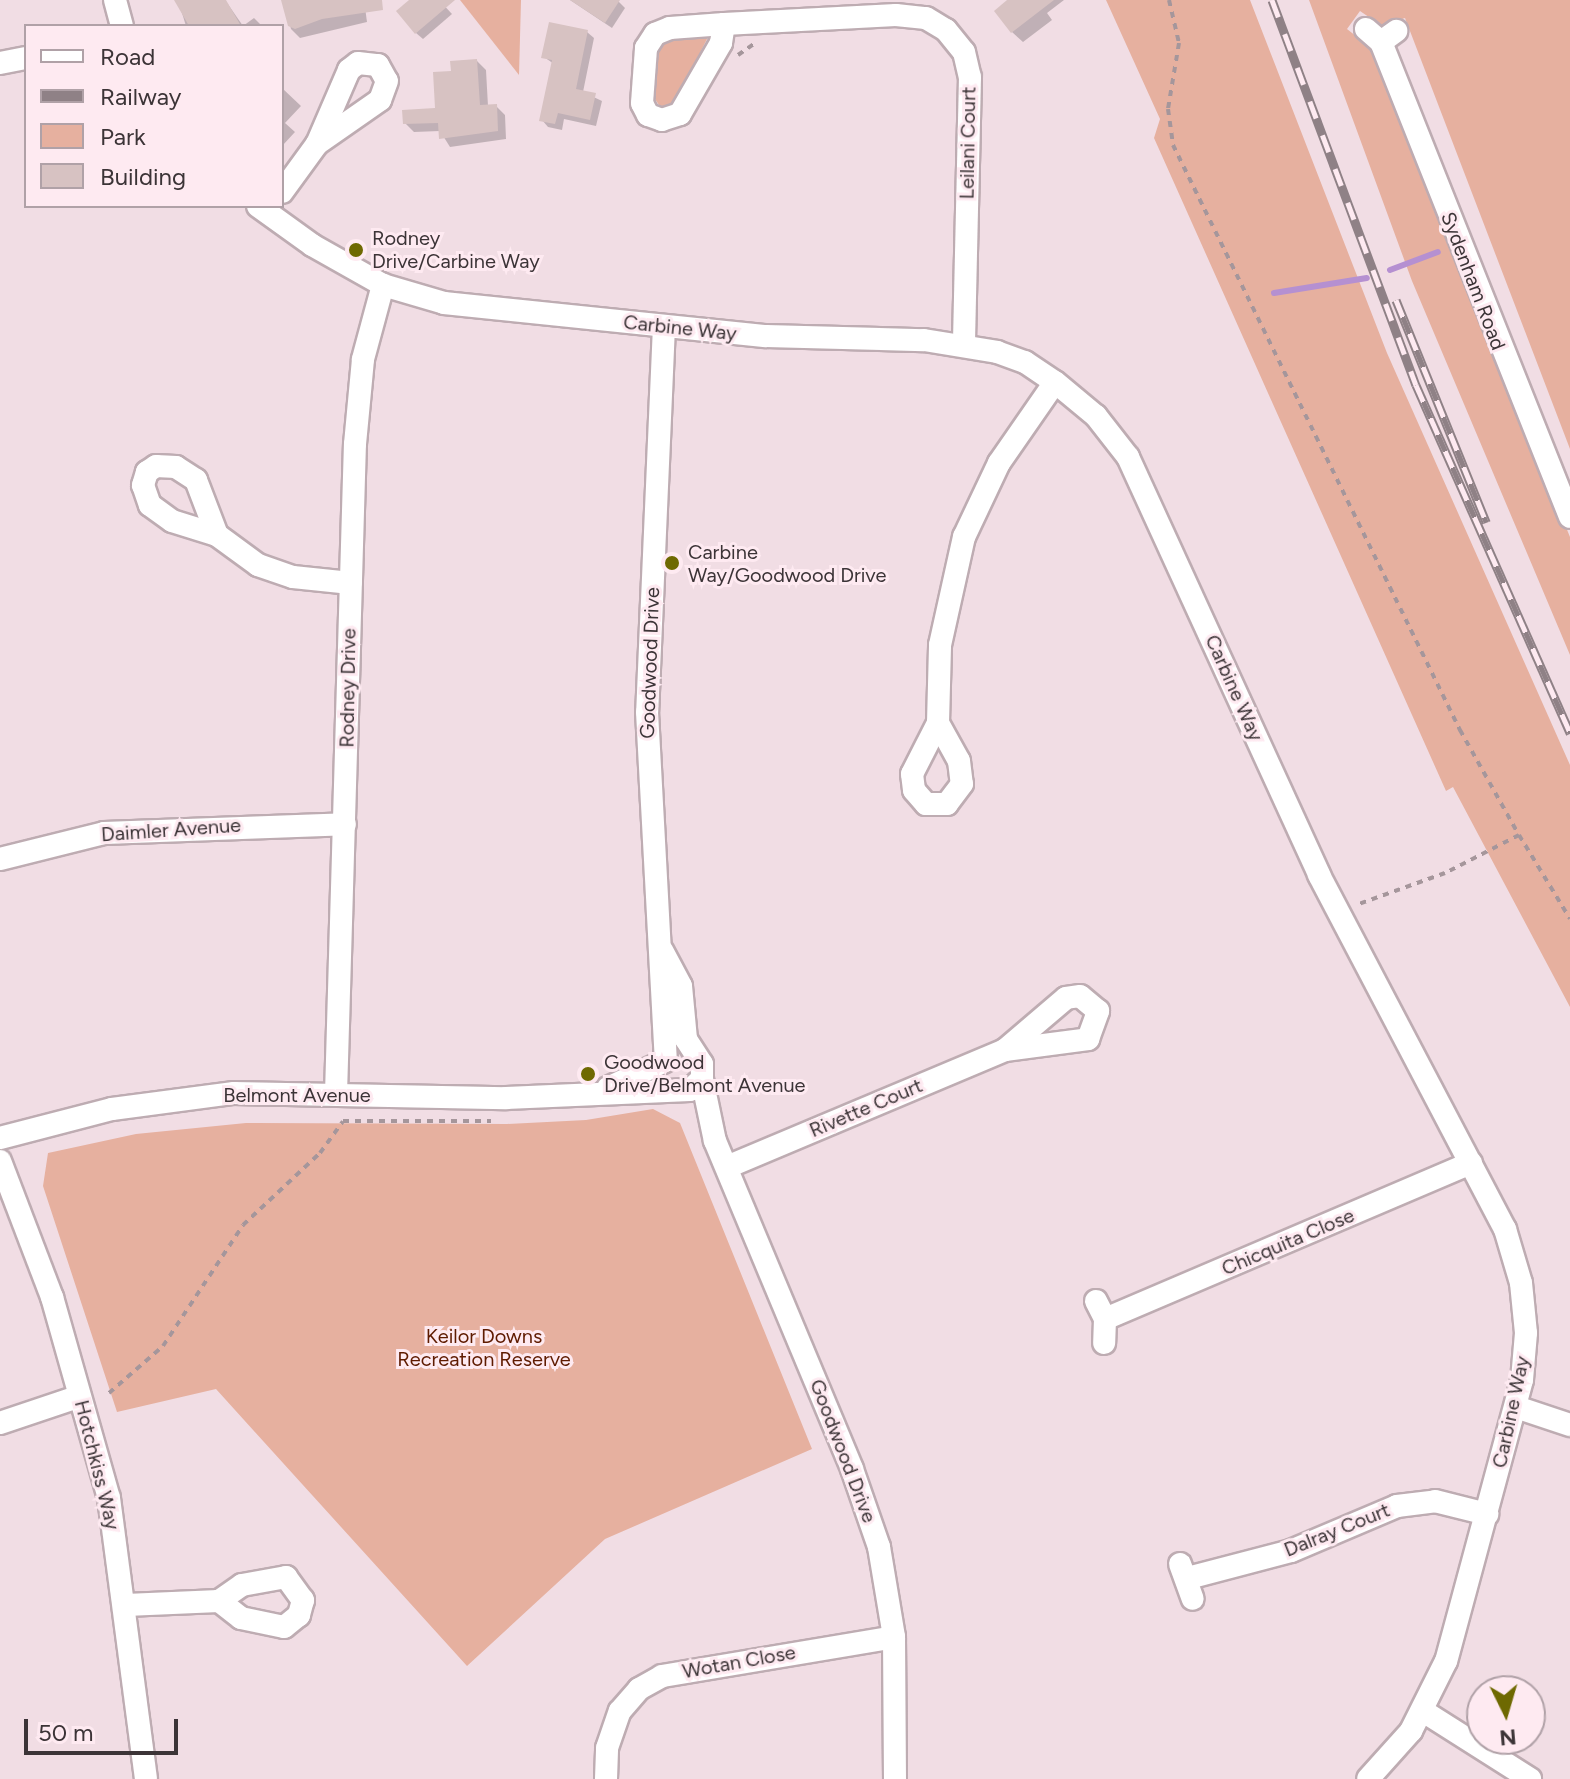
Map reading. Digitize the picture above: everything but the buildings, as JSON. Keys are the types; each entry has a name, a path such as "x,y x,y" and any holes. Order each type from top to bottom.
{"street":[{"path":"115,0 121,24"},
{"name":"Leilani Court","path":"724,24 721,43 680,114 662,120 648,115 642,94 650,40 670,28 724,24 926,18 946,30 964,52 970,77 964,344"},
{"name":"Sydenham Road","path":"1381,34 1570,517"},
{"path":"0,63 24,58"},
{"path":"284,189 317,144"},
{"name":"Carbine Way","path":"264,208 383,285 444,303 664,326 964,344 1025,362 1096,416 1148,494 1284,803 1505,1229 1521,1283 1525,1359 1516,1407 1446,1661 1423,1711 1368,1779"},
{"name":"Rodney Drive","path":"336,1094 351,583 363,359 383,285"},
{"name":"Goodwood Drive","path":"664,326 647,712 651,864 662,951 658,980 665,1061"},
{"path":"938,723 940,645 964,537 999,463 1055,382"},
{"path":"217,535 258,565 293,577 351,583"},
{"name":"Daimler Avenue","path":"0,859 104,833 345,824"},
{"name":"Goodwood Drive","path":"662,951 681,986 682,1021 693,1053"},
{"name":"Rivette Court","path":"727,1167 1005,1050"},
{"path":"675,1052 693,1053 702,1064 702,1079 690,1090 676,1090 664,1078 665,1061 675,1052"},
{"name":"Belmont Avenue","path":"599,1091 665,1061"},
{"name":"Goodwood Drive","path":"702,1079 715,1141"},
{"name":"Goodwood Drive","path":"676,1090 715,1141 727,1167 868,1511 894,1637 895,1779"},
{"name":"Belmont Avenue","path":"0,1138 163,1100 234,1093 506,1098 599,1091 676,1090"},
{"name":"Hotchkiss Way","path":"0,1161 52,1297 109,1498 126,1605 146,1779"},
{"name":"Chicquita Close","path":"1104,1343 1100,1310 1471,1163"},
{"path":"0,1423 80,1396"},
{"path":"1516,1407 1570,1425"},
{"name":"Dalray Court","path":"1187,1580 1291,1551 1397,1506 1435,1501 1487,1514"},
{"path":"126,1605 219,1601"},
{"name":"Wotan Close","path":"606,1779 607,1748 620,1711 639,1689 662,1676 894,1637"},
{"path":"1423,1711 1530,1779"}],"path":[{"path":"1169,0 1179,43 1168,109 1173,145 1446,703 1519,835 1570,919"},
{"path":"730,68 737,56 759,40"},
{"path":"1339,913 1445,873 1519,835"},
{"path":"109,1393 163,1346 243,1225 320,1153 343,1121 506,1121 506,1098"}],"green space":[{"path":"460,0 521,0 519,75"},
{"path":"1106,0 1250,0 1387,353 1570,765 1570,1007 1453,787 1446,791 1154,138 1160,119"},
{"path":"1309,0 1570,0 1570,449 1405,18 1382,26 1360,11 1347,29 1371,48 1570,537 1570,655 1412,281"},
{"path":"708,37 675,103 661,108 653,96 660,45 668,38"},
{"name":"Keilor Downs Recreation Reserve","path":"653,1109 680,1123 812,1449 605,1539 467,1666 216,1389 117,1412 43,1186 48,1153 136,1134 246,1123 507,1124 586,1120"}],"waterway":[{"path":"1390,270 1438,252"},
{"path":"1274,293 1367,278"}],"railway":[{"path":"1272,0 1416,385 1570,733"},
{"path":"1396,300 1486,522"}],"place":[{"name":"Rodney Drive/Carbine Way","path":"356,250"},
{"name":"Carbine Way/Goodwood Drive","path":"672,563"},
{"name":"Goodwood Drive/Belmont Avenue","path":"588,1074"}]}
